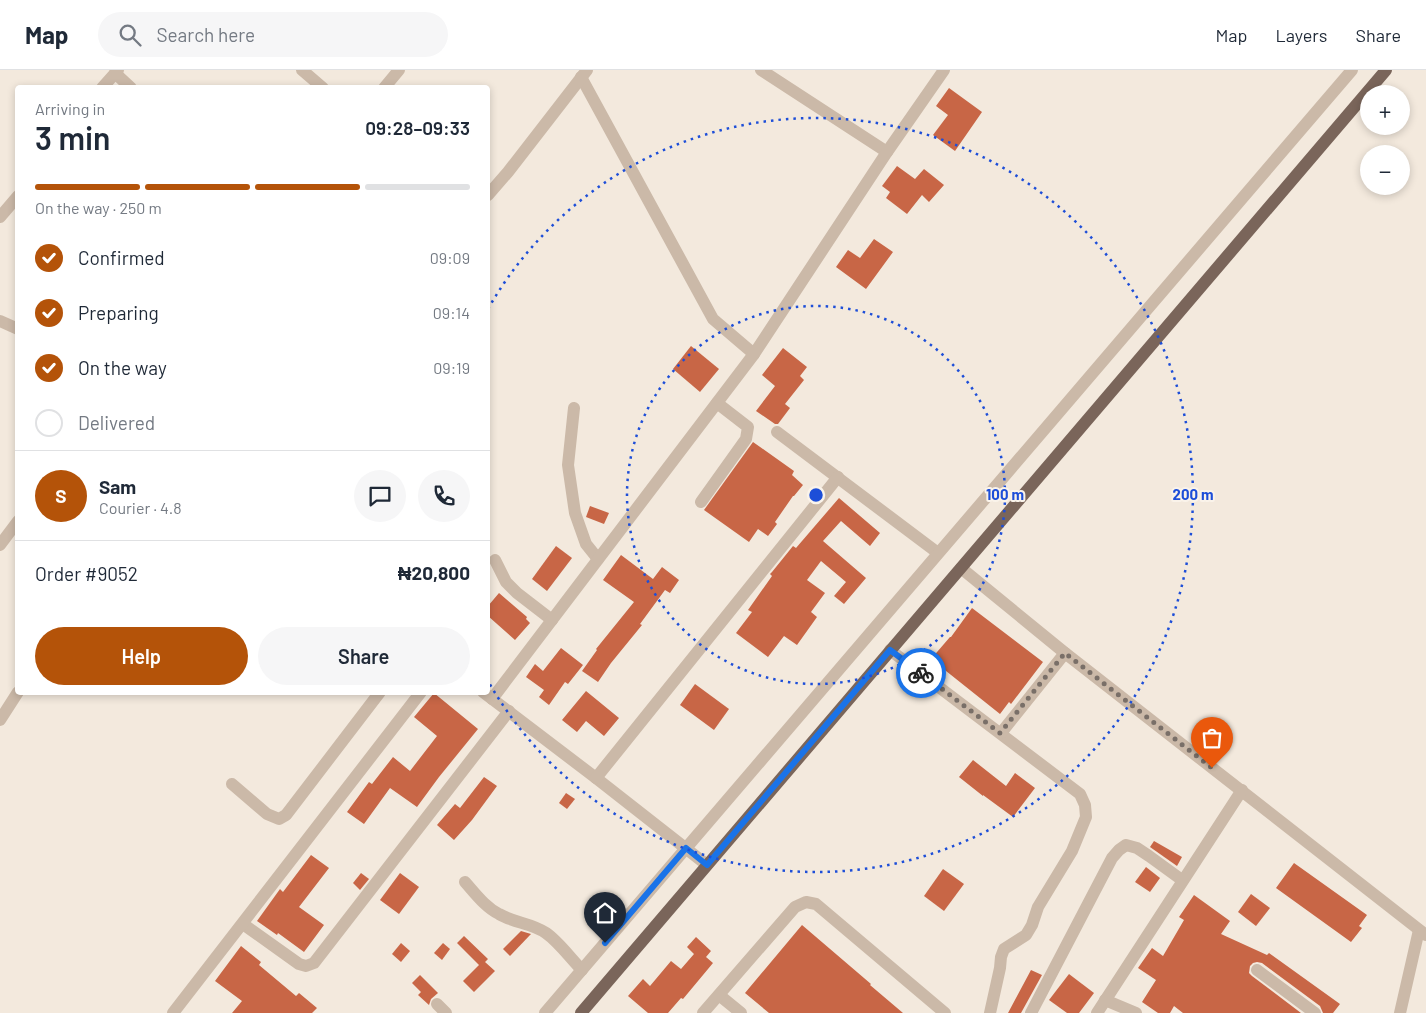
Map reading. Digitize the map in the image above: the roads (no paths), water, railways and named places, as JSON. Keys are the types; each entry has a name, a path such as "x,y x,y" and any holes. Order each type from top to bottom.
{"main road":[{"path":"581,1013 1386,70"}],"street":[{"path":"302,70 320,85"},
{"path":"386,85 399,70"},
{"path":"760,70 887,152"},
{"path":"490,692 552,620 754,354 887,152 944,70"},
{"path":"545,1013 1352,70"},
{"path":"104,85 116,71 128,85"},
{"path":"490,193 584,74 713,319 754,354"},
{"path":"0,217 15,200"},
{"path":"0,321 15,328"},
{"path":"701,502 748,433 748,427 717,403"},
{"path":"574,408 568,465 575,513 586,544 598,559"},
{"path":"777,432 938,552"},
{"path":"596,778 838,477"},
{"path":"0,544 15,525"},
{"path":"495,560 506,582 552,620"},
{"path":"961,568 1065,653 1423,933 1400,1013"},
{"path":"890,650 1080,794 1084,804 1086,817 1072,851 1038,907 1032,925 1026,935 1004,949 990,1013"},
{"path":"1000,733 1065,653"},
{"path":"0,720 16,695"},
{"path":"232,784 268,814 279,818 286,815 378,695"},
{"path":"173,1013 419,695"},
{"path":"487,696 509,711 707,865"},
{"path":"243,924 299,964 306,966 314,963 509,711"},
{"path":"1097,1013 1242,790"},
{"path":"1031,1013 1112,858 1118,850 1126,845 1137,848 1182,880"},
{"path":"465,882 487,906 499,914 535,927 547,934 582,970"},
{"path":"703,1013 795,907 806,902 816,904 945,1013"},
{"path":"1257,970 1314,1013"},
{"path":"719,995 741,1013"},
{"path":"1106,1000 1136,1013"}]}
